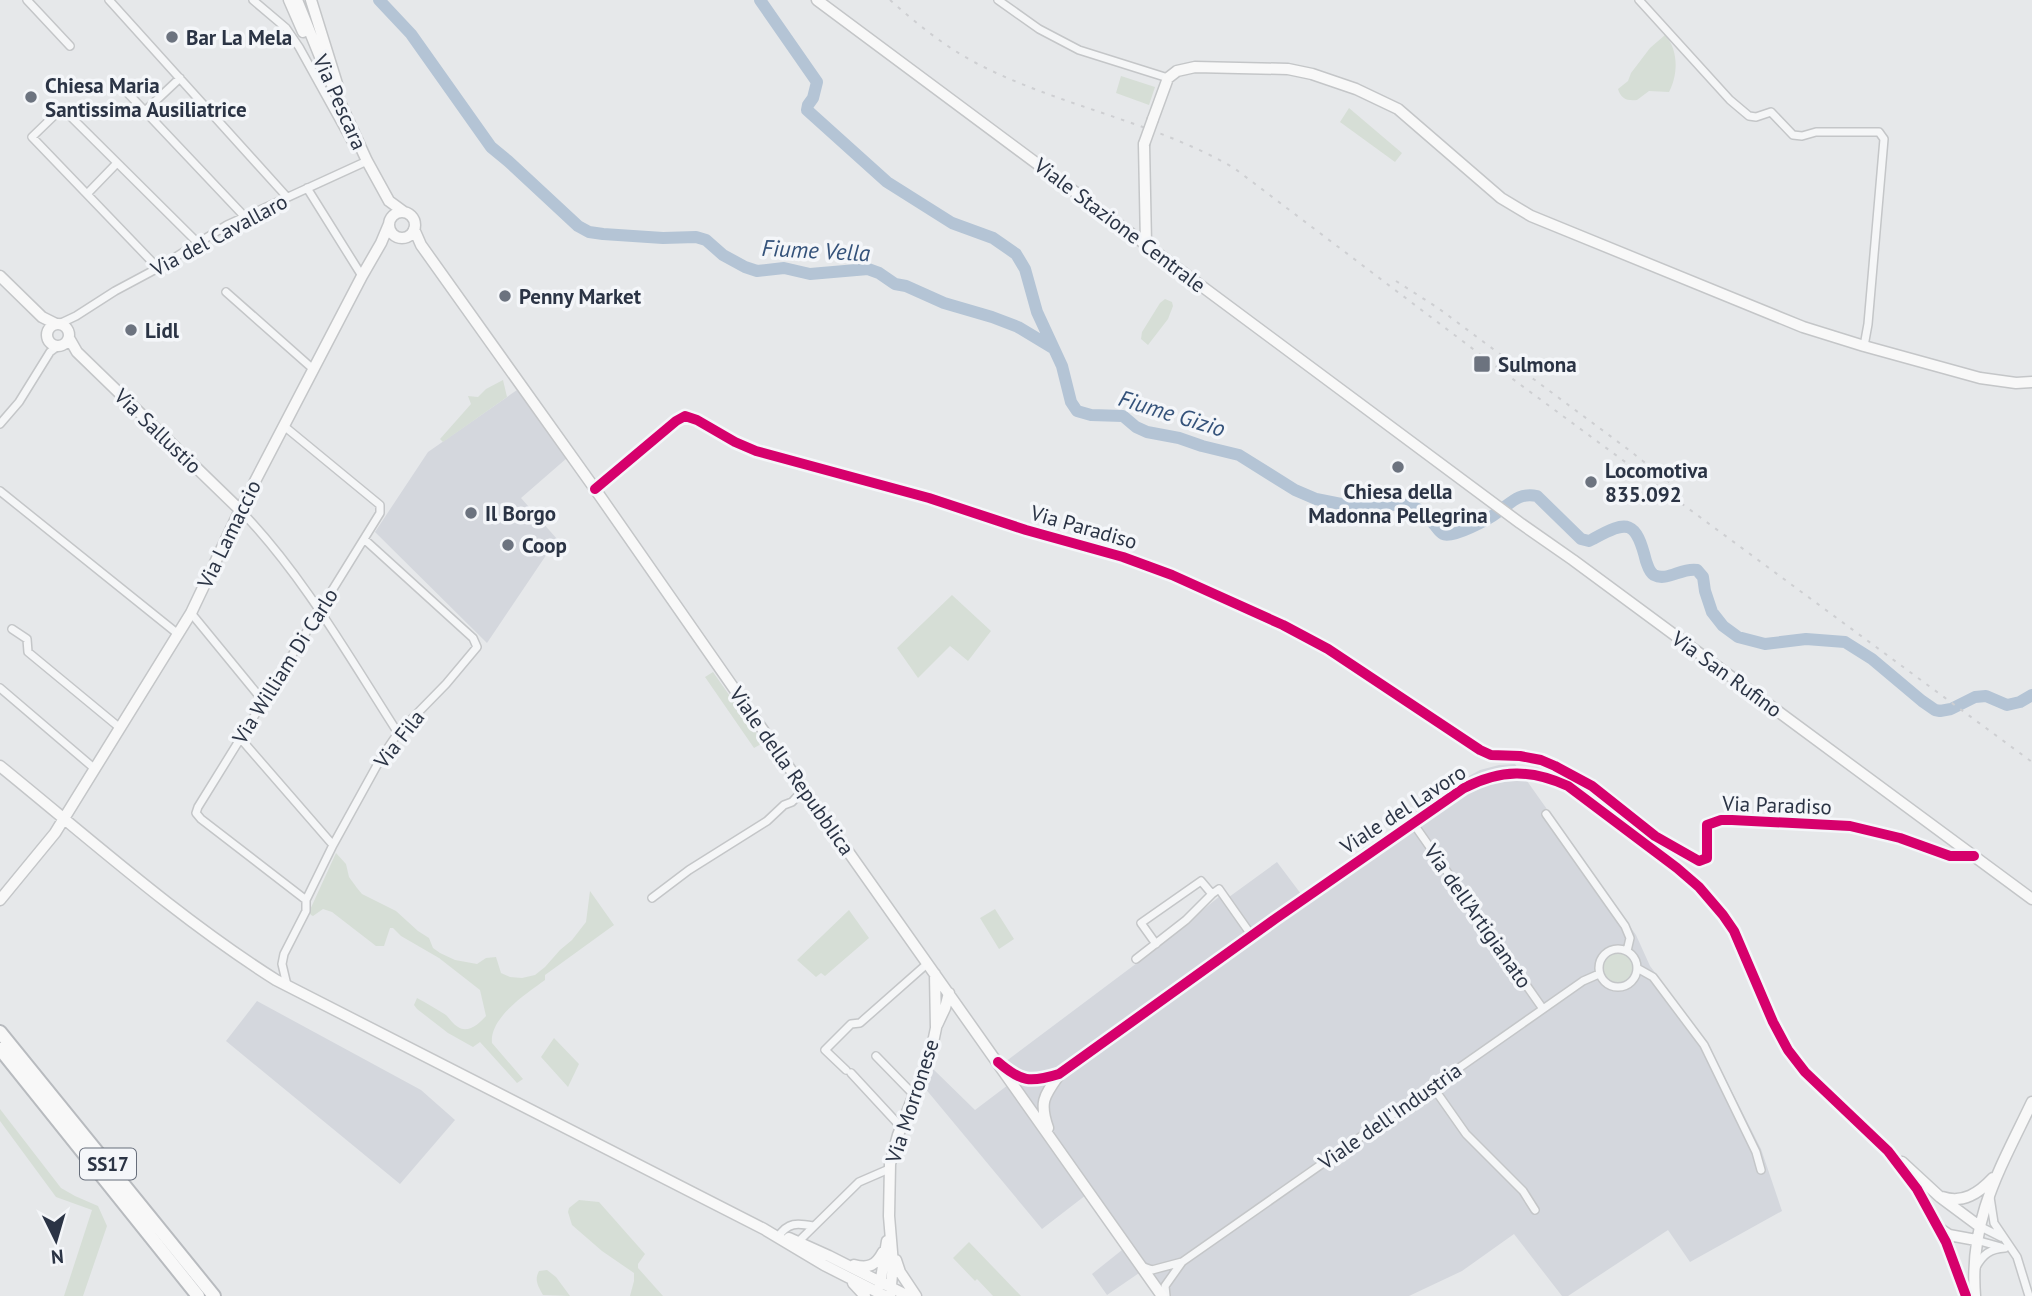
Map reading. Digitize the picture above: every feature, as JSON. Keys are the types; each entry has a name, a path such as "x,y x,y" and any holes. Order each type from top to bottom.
{"highway":[{"name":"SS17","path":"0,1032 214,1296"},
{"name":"SS17","path":"0,1049 198,1296"}],"street":[{"path":"27,0 70,46"},
{"path":"109,0 287,197"},
{"path":"253,0 286,28 351,141 358,143"},
{"path":"289,0 306,38 320,58"},
{"path":"311,0 337,84 340,105"},
{"name":"Viale Stazione Centrale","path":"817,0 1422,450"},
{"path":"998,0 1040,29 1079,50 1168,78"},
{"path":"1639,0 1730,100 1749,116 1756,117 1771,112 1793,135 1802,136 1816,132 1879,132 1884,139 1864,346"},
{"name":"Via Pescara","path":"298,3 340,105 367,161 389,201 404,212"},
{"path":"1146,244 1144,144 1168,78 1177,71 1195,67 1287,69 1312,74 1356,89 1398,109 1501,198 1531,216 1803,327 1980,378 2016,383 2032,382"},
{"path":"145,111 180,78"},
{"path":"122,87 245,217"},
{"path":"158,268 32,137 62,108 198,243"},
{"name":"Via del Cavallaro","path":"58,324 245,217 367,161"},
{"path":"87,194 117,163"},
{"path":"307,188 362,276"},
{"name":"Via Pescara","path":"389,201 390,222"},
{"path":"382,243 390,237 401,237 411,234 414,229 413,218 404,212 396,214 390,222 390,230 401,237"},
{"name":"Via Lamaccio","path":"0,900 65,819 191,613 240,510 362,276 382,243 390,222"},
{"name":"Viale della Repubblica","path":"414,229 421,245 1164,1296"},
{"name":"Viale della Repubblica","path":"401,237 421,245"},
{"path":"0,276 59,339"},
{"path":"226,292 313,369"},
{"path":"0,424 19,402 76,316"},
{"path":"41,317 58,324"},
{"path":"58,324 50,327 59,339"},
{"name":"Via Sallustio","path":"58,324 65,326 59,339 77,352 240,510"},
{"name":"Via Paradiso","path":"595,489 685,416 757,451 929,498 1026,530 1123,557 1172,575 1283,625 1328,649 1479,750 1491,755 1541,760 1592,786 1655,836 1699,861 1707,858 1707,825 1721,820 1850,826 1900,838 1950,856 1973,856"},
{"name":"Via William Di Carlo","path":"284,426 380,505 380,513 196,813 306,900"},
{"name":"Via San Rufino","path":"1422,450 2032,899"},
{"path":"0,491 178,634"},
{"path":"240,510 319,611 398,733"},
{"name":"Via Fila","path":"287,985 282,964 284,954 306,911 306,900 381,758 398,733 446,684 477,647 473,638 364,539"},
{"path":"191,613 264,702"},
{"path":"12,629 27,639 28,652 120,728"},
{"path":"0,688 95,769"},
{"path":"240,738 333,845"},
{"path":"0,766 231,951 287,985 779,1236 857,1266 870,1267 878,1262 889,1246"},
{"path":"1549,777 1555,766"},
{"name":"Viale del Lavoro","path":"1059,1074 1413,823 1479,781 1514,773 1549,777 1568,786 1677,868 1712,901 1734,931 1773,1022 1795,1060 1888,1151 1940,1197 1979,1226"},
{"path":"652,898 689,870 767,821 804,789"},
{"path":"47,804 53,817 55,834 74,831 83,833"},
{"path":"1546,814 1625,926 1630,938 1627,951"},
{"name":"Via dell'Artigianato","path":"1413,823 1543,1009"},
{"path":"1156,944 1141,923 1201,881 1212,894"},
{"path":"1136,959 1186,920 1219,889 1252,936"},
{"path":"1614,949 1627,951 1633,956 1637,968 1632,981 1620,987 1607,985 1599,974 1600,960 1605,953 1614,949"},
{"path":"901,1126 825,1050 851,1024 860,1023 928,964"},
{"path":"1637,968 1653,977 1704,1045 1756,1152 1761,1170"},
{"name":"Via Morronese","path":"884,1292 893,1264 889,1246 889,1170 901,1126 931,1052 939,1010 935,973"},
{"name":"Viale dell'Industria","path":"1142,1266 1152,1270 1182,1262 1583,981 1599,974"},
{"path":"939,1010 940,996 949,993"},
{"name":"Via Morronese","path":"939,1010 965,1015"},
{"path":"876,1056 914,1095"},
{"path":"998,1062 1015,1076 1027,1080 1041,1080"},
{"path":"1046,1092 1031,1100 1024,1100 1031,1086 1059,1074"},
{"path":"1051,1137 1043,1114 1042,1101 1059,1074"},
{"path":"1433,1087 1466,1134 1523,1191 1535,1210"},
{"path":"1975,1296 1973,1276 1979,1226 1998,1172 2032,1102"},
{"name":"Viale del Lavoro","path":"1888,1151 1917,1189 1938,1226 1958,1270 1966,1296"},
{"path":"798,1242 859,1182 889,1170"},
{"path":"1940,1197 1952,1200 1973,1195 1986,1186 1998,1172"},
{"path":"1991,1189 1993,1217 2006,1245"},
{"path":"779,1236 785,1228 794,1223 813,1226"},
{"path":"1938,1226 1949,1235 2006,1245"},
{"path":"1979,1226 1998,1235 2014,1253 2029,1296"},
{"path":"779,1236 845,1276 884,1292 908,1296"},
{"path":"1973,1276 1986,1253 2006,1245"},
{"name":"Via Morronese","path":"889,1246 900,1272 916,1296"},
{"path":"829,1256 884,1292"},
{"name":"Viale dell'Industria","path":"1164,1296 1165,1286 1182,1262"},
{"name":"Viale dell'Industria","path":"1153,1282 1157,1274 1166,1268"},
{"path":"845,1276 865,1296"},
{"path":"1153,1282 1169,1279"}],"shaded area":[{"path":"1665,35 1673,48 1676,63 1669,92 1649,91 1637,100 1625,99 1618,89 1628,81 1650,48"},
{"path":"1121,76 1155,87 1149,105 1116,93"},
{"path":"1349,108 1402,153 1395,162 1340,122"},
{"path":"1165,299 1172,302 1173,306 1168,319 1148,345 1141,339 1142,332"},
{"path":"503,380 507,397 443,442 440,439 471,404 468,396 478,397 486,389"},
{"path":"517,390 567,458 521,498 557,539 487,643 375,532 428,452"},
{"path":"952,595 991,631 968,661 950,646 918,678 897,648"},
{"path":"713,672 763,743 754,748 705,677"},
{"path":"1515,764 1636,935 1650,966 1706,1040 1761,1149 1782,1211 1690,1262 1668,1230 1568,1296 1562,1296 1514,1234 1462,1271 1409,1296 1159,1296 1142,1271 1107,1295 1092,1274 1122,1250 1086,1195 1042,1229 924,1087 931,1067 975,1110 1008,1085 997,1068 1137,963 1225,892 1229,897 1277,862 1301,894 1458,782 1480,770"},
{"path":"336,853 346,864 349,877 362,894 396,911 429,938 433,948 440,953 455,960 477,964 486,958 496,957 501,973 510,977 535,975 572,940 586,922 590,891 614,925 545,975 545,980 511,1007 496,1024 492,1043 523,1079 517,1083 480,1042 473,1047 448,1033 414,1005 417,998 446,1015 462,1029 474,1027 486,1016 480,990 439,958 401,936 393,928 390,928 384,946 376,946 332,912 323,909 311,915 309,912"},
{"path":"995,909 1014,939 999,949 980,918"},
{"path":"849,910 869,938 825,976 821,973 816,977 797,960"},
{"path":"1618,952 1629,957 1634,968 1629,979 1618,984 1607,979 1602,968 1607,957"},
{"path":"257,1001 421,1090 455,1120 400,1184 226,1041"},
{"path":"554,1038 579,1064 568,1087 541,1057"},
{"path":"0,1109 61,1188 98,1206 107,1226 83,1296 64,1296 92,1210 56,1197 0,1121"},
{"path":"579,1200 599,1202 645,1254 638,1268 663,1296 630,1296 634,1273 602,1251 572,1225 569,1208"},
{"path":"969,1242 1021,1296 993,1296 977,1279 975,1281 953,1258"},
{"path":"547,1270 556,1277 570,1296 543,1295 537,1277 539,1271"}],"waterway":[{"name":"Fiume Vella","path":"379,0 411,34 491,147 578,226 589,232 663,238 696,237 706,240 723,255 757,271 784,268 810,274 868,269 895,284 906,286 944,303 1018,327 1053,348"},
{"name":"Fiume Gizio","path":"760,0 817,82 807,110 887,182 952,223 993,238 1016,254 1025,269 1037,312 1062,366 1071,402 1077,411 1091,415 1123,416 1147,432 1239,455 1295,490 1316,499 1341,504 1411,505 1425,515 1440,532 1448,535 1493,515 1520,497 1537,496 1581,539 1589,541 1615,528 1623,527 1634,531 1654,575 1664,577 1686,570 1697,570 1703,577 1712,612 1723,626 1738,637 1765,644 1806,639 1845,642 1872,659 1922,701 1940,711 1951,709 1975,697 1986,696 2007,705 2032,695"}],"railway":[{"path":"890,0 931,34 976,63 1040,91 1171,138 1234,168 1510,377 2032,762"},
{"path":"1396,281 1438,308 1678,489"}],"cycle path":[{"path":"595,489 685,416 756,451 929,498 1026,530 1123,557 1172,575 1283,625 1328,649 1480,750 1491,755 1541,760 1592,786 1655,836 1699,861 1707,858 1707,825 1721,820 1850,826 1900,838 1950,856 1974,856"},
{"path":"998,1062 1013,1074 1026,1079 1059,1074 1464,788 1503,775 1541,776 1568,786 1677,868 1699,887 1723,915 1734,931 1788,1050 1805,1072 1888,1151 1917,1189 1946,1242 1966,1296"}],"place":[{"name":"Bar La Mela","path":"172,37"},
{"name":"Chiesa Maria Santissima Ausiliatrice","path":"31,97"},
{"name":"Penny Market","path":"505,296"},
{"name":"Lidl","path":"131,330"},
{"name":"Sulmona","path":"1482,364"},
{"name":"Chiesa della Madonna Pellegrina","path":"1398,467"},
{"name":"Locomotiva 835.092","path":"1591,482"},
{"name":"Il Borgo","path":"471,513"},
{"name":"Coop","path":"508,545"}]}
